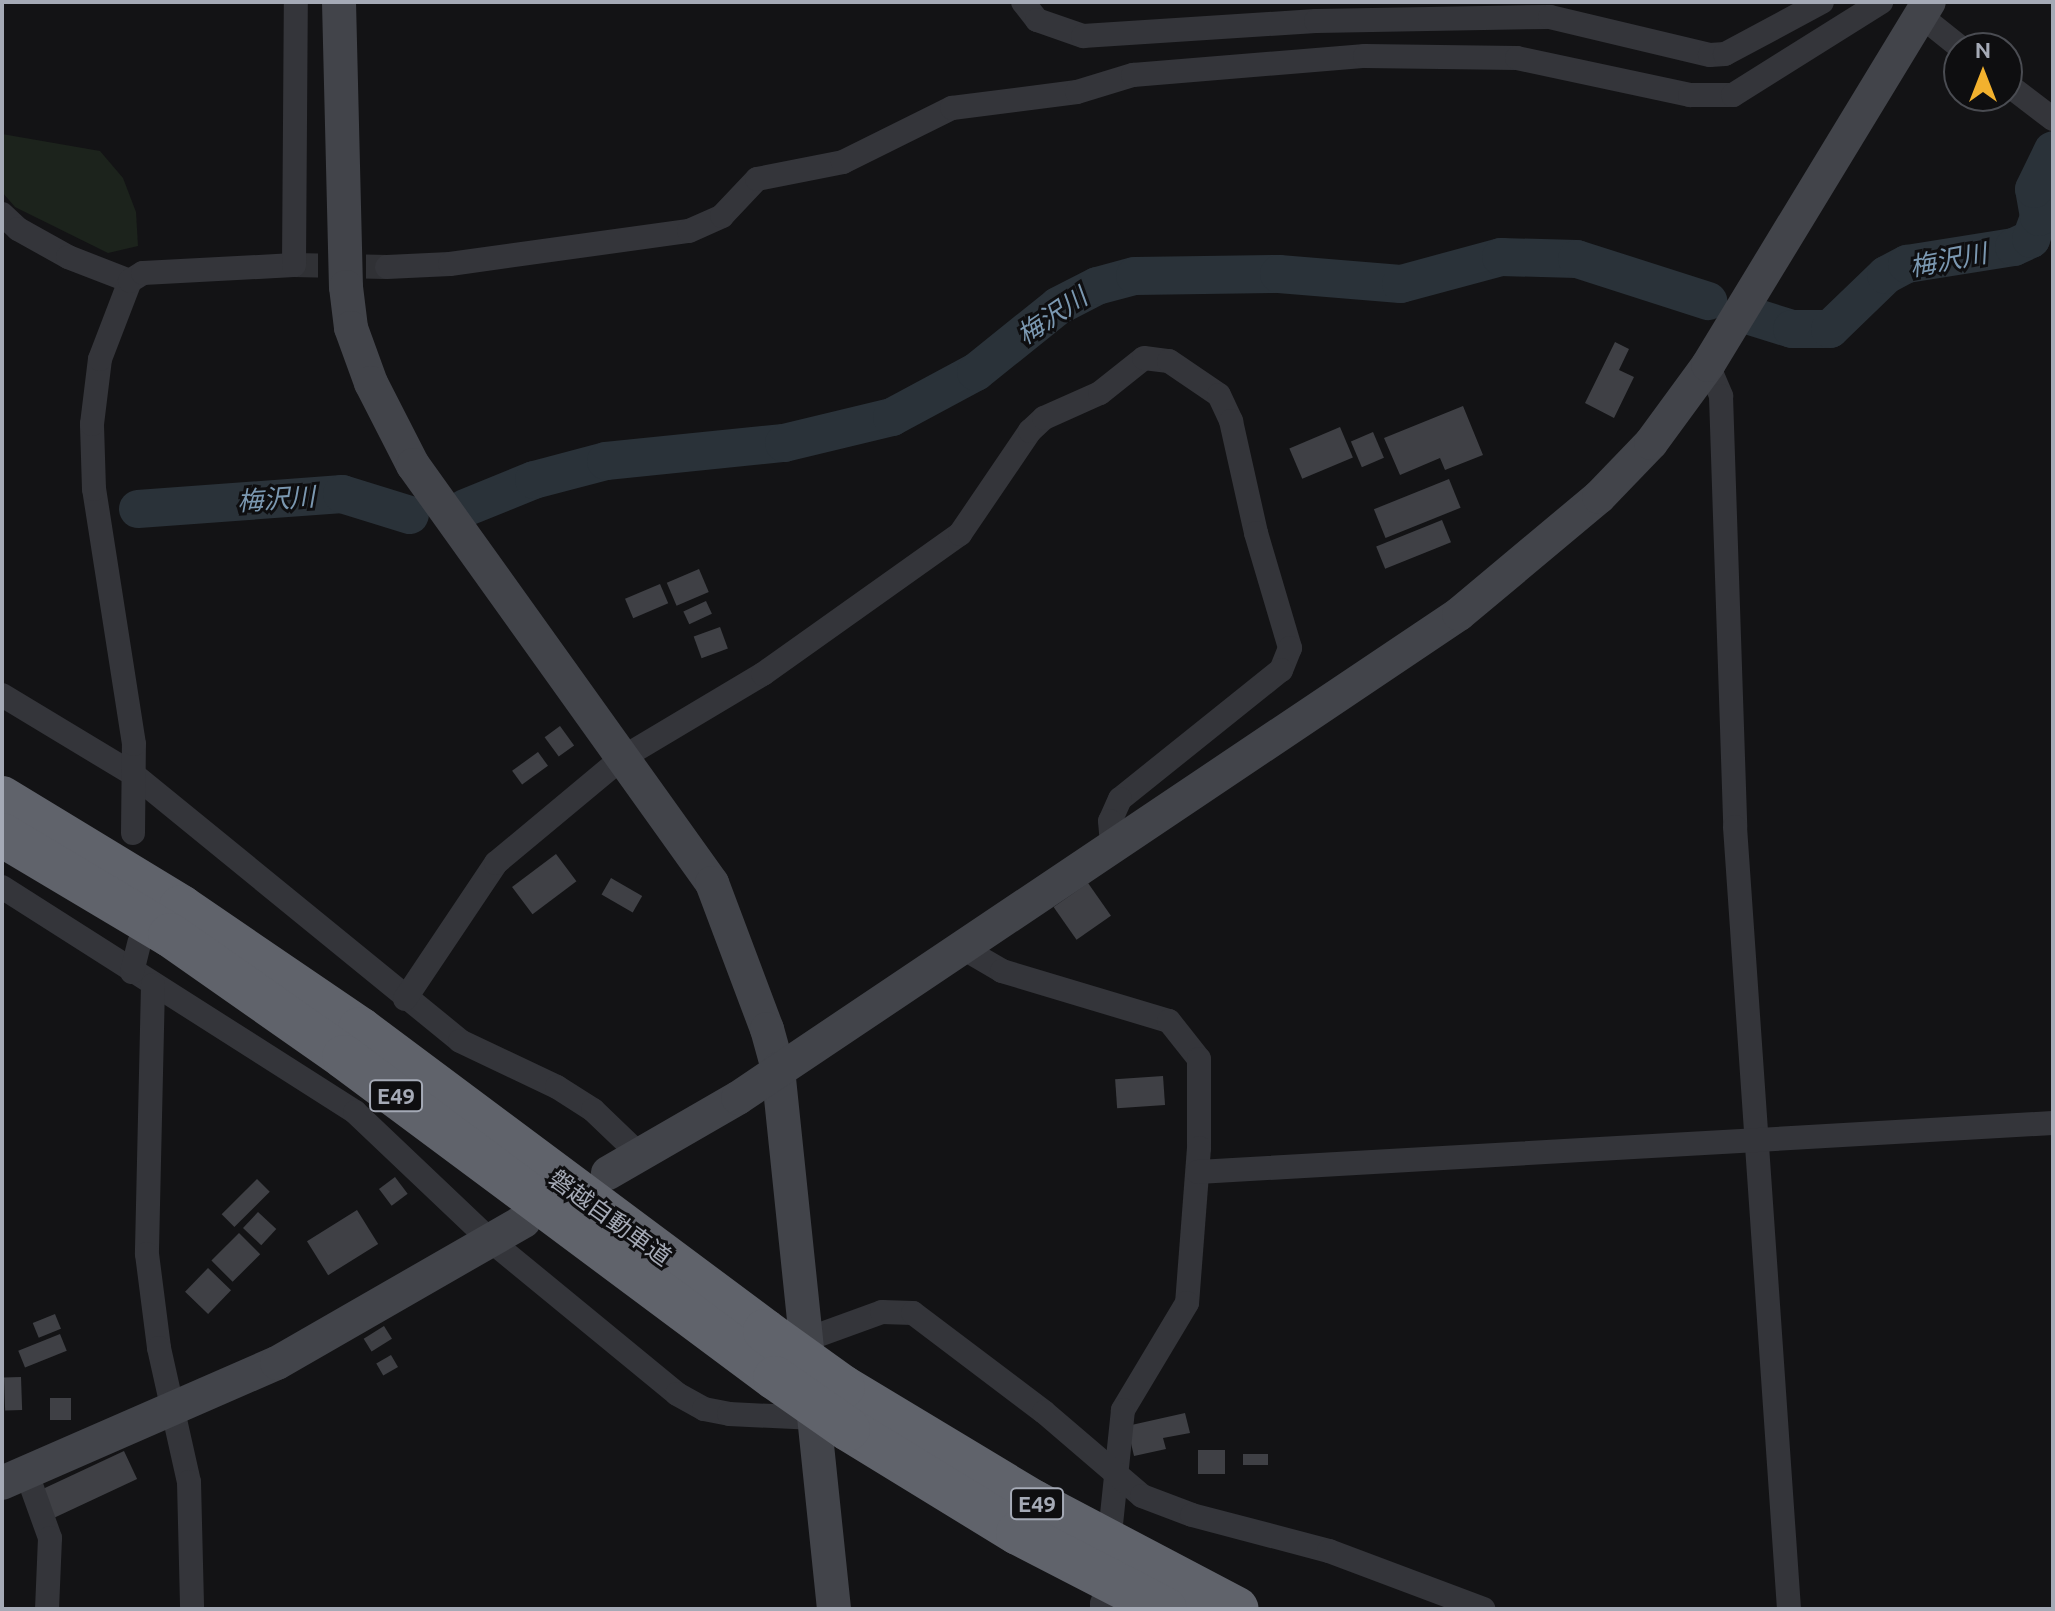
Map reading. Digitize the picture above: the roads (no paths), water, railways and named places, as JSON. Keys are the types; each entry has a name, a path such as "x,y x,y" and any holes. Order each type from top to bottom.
{"highway":[{"name":"磐越自動車道","path":"2,798 155,889 348,1021 785,1336 843,1387 1034,1502 1237,1609"},
{"name":"磐越自動車道","path":"2,835 182,943 775,1378 832,1424 1018,1533 1165,1609"}],"street":[{"path":"133,833 134,744 94,489 92,424 100,359 130,281 150,271 294,265 296,2"},
{"path":"339,2 346,287 359,351 413,465 712,883 743,955 778,1069 785,1336 832,1424 834,1609"},
{"path":"1023,2 1037,20 1083,36 1316,21 1550,17 1710,55 1725,54 1822,2"},
{"path":"387,267 450,264 689,231 722,216 757,179 843,162 952,108 1077,92 1133,75 1365,56 1517,58 1690,95 1733,95 1881,2"},
{"path":"608,1173 641,1156 778,1069 1459,614 1599,497 1651,443 1708,365 1925,9 1946,32"},
{"path":"2023,96 2053,119"},
{"path":"2,214 18,229 68,257 130,281"},
{"path":"405,999 496,863 622,758 763,674 960,534 1022,440 1044,418 1100,393 1144,358 1161,360 1203,381 1225,406 1290,648 1281,670 1120,799 1110,821 1112,843"},
{"path":"1708,365 1721,396 1735,827 1754,1139 1789,1609"},
{"path":"2,695 133,774 460,1041 557,1087 593,1110 641,1156"},
{"path":"2,887 143,979 241,1035 355,1112 491,1241 630,1357 704,1409 832,1424"},
{"path":"139,943 143,979 147,1254 159,1348 189,1482 192,1609"},
{"path":"961,947 986,965 1169,1021 1197,1049 1203,1076 1187,1303 1123,1410 1111,1525"},
{"path":"1198,1172 2053,1123"},
{"path":"47,1609 50,1538 14,1478 175,1412 277,1363 524,1221"},
{"path":"785,1336 882,1312 913,1313 1044,1412 1117,1477 1161,1505 1329,1551 1483,1609"}],"waterway":[{"name":"梅沢川","path":"1744,314 1792,329 1830,329 1886,275 1907,264 2014,247 2031,239 2039,217 2034,189 2053,150"},
{"name":"梅沢川","path":"465,508 534,480 606,461 784,443 892,417 976,372 1058,306 1097,286 1135,276 1279,274 1401,284 1501,257 1577,259 1708,301"},
{"name":"梅沢川","path":"138,509 342,494 410,515"}],"tunnel":[{"path":"294,265 387,267"}]}
